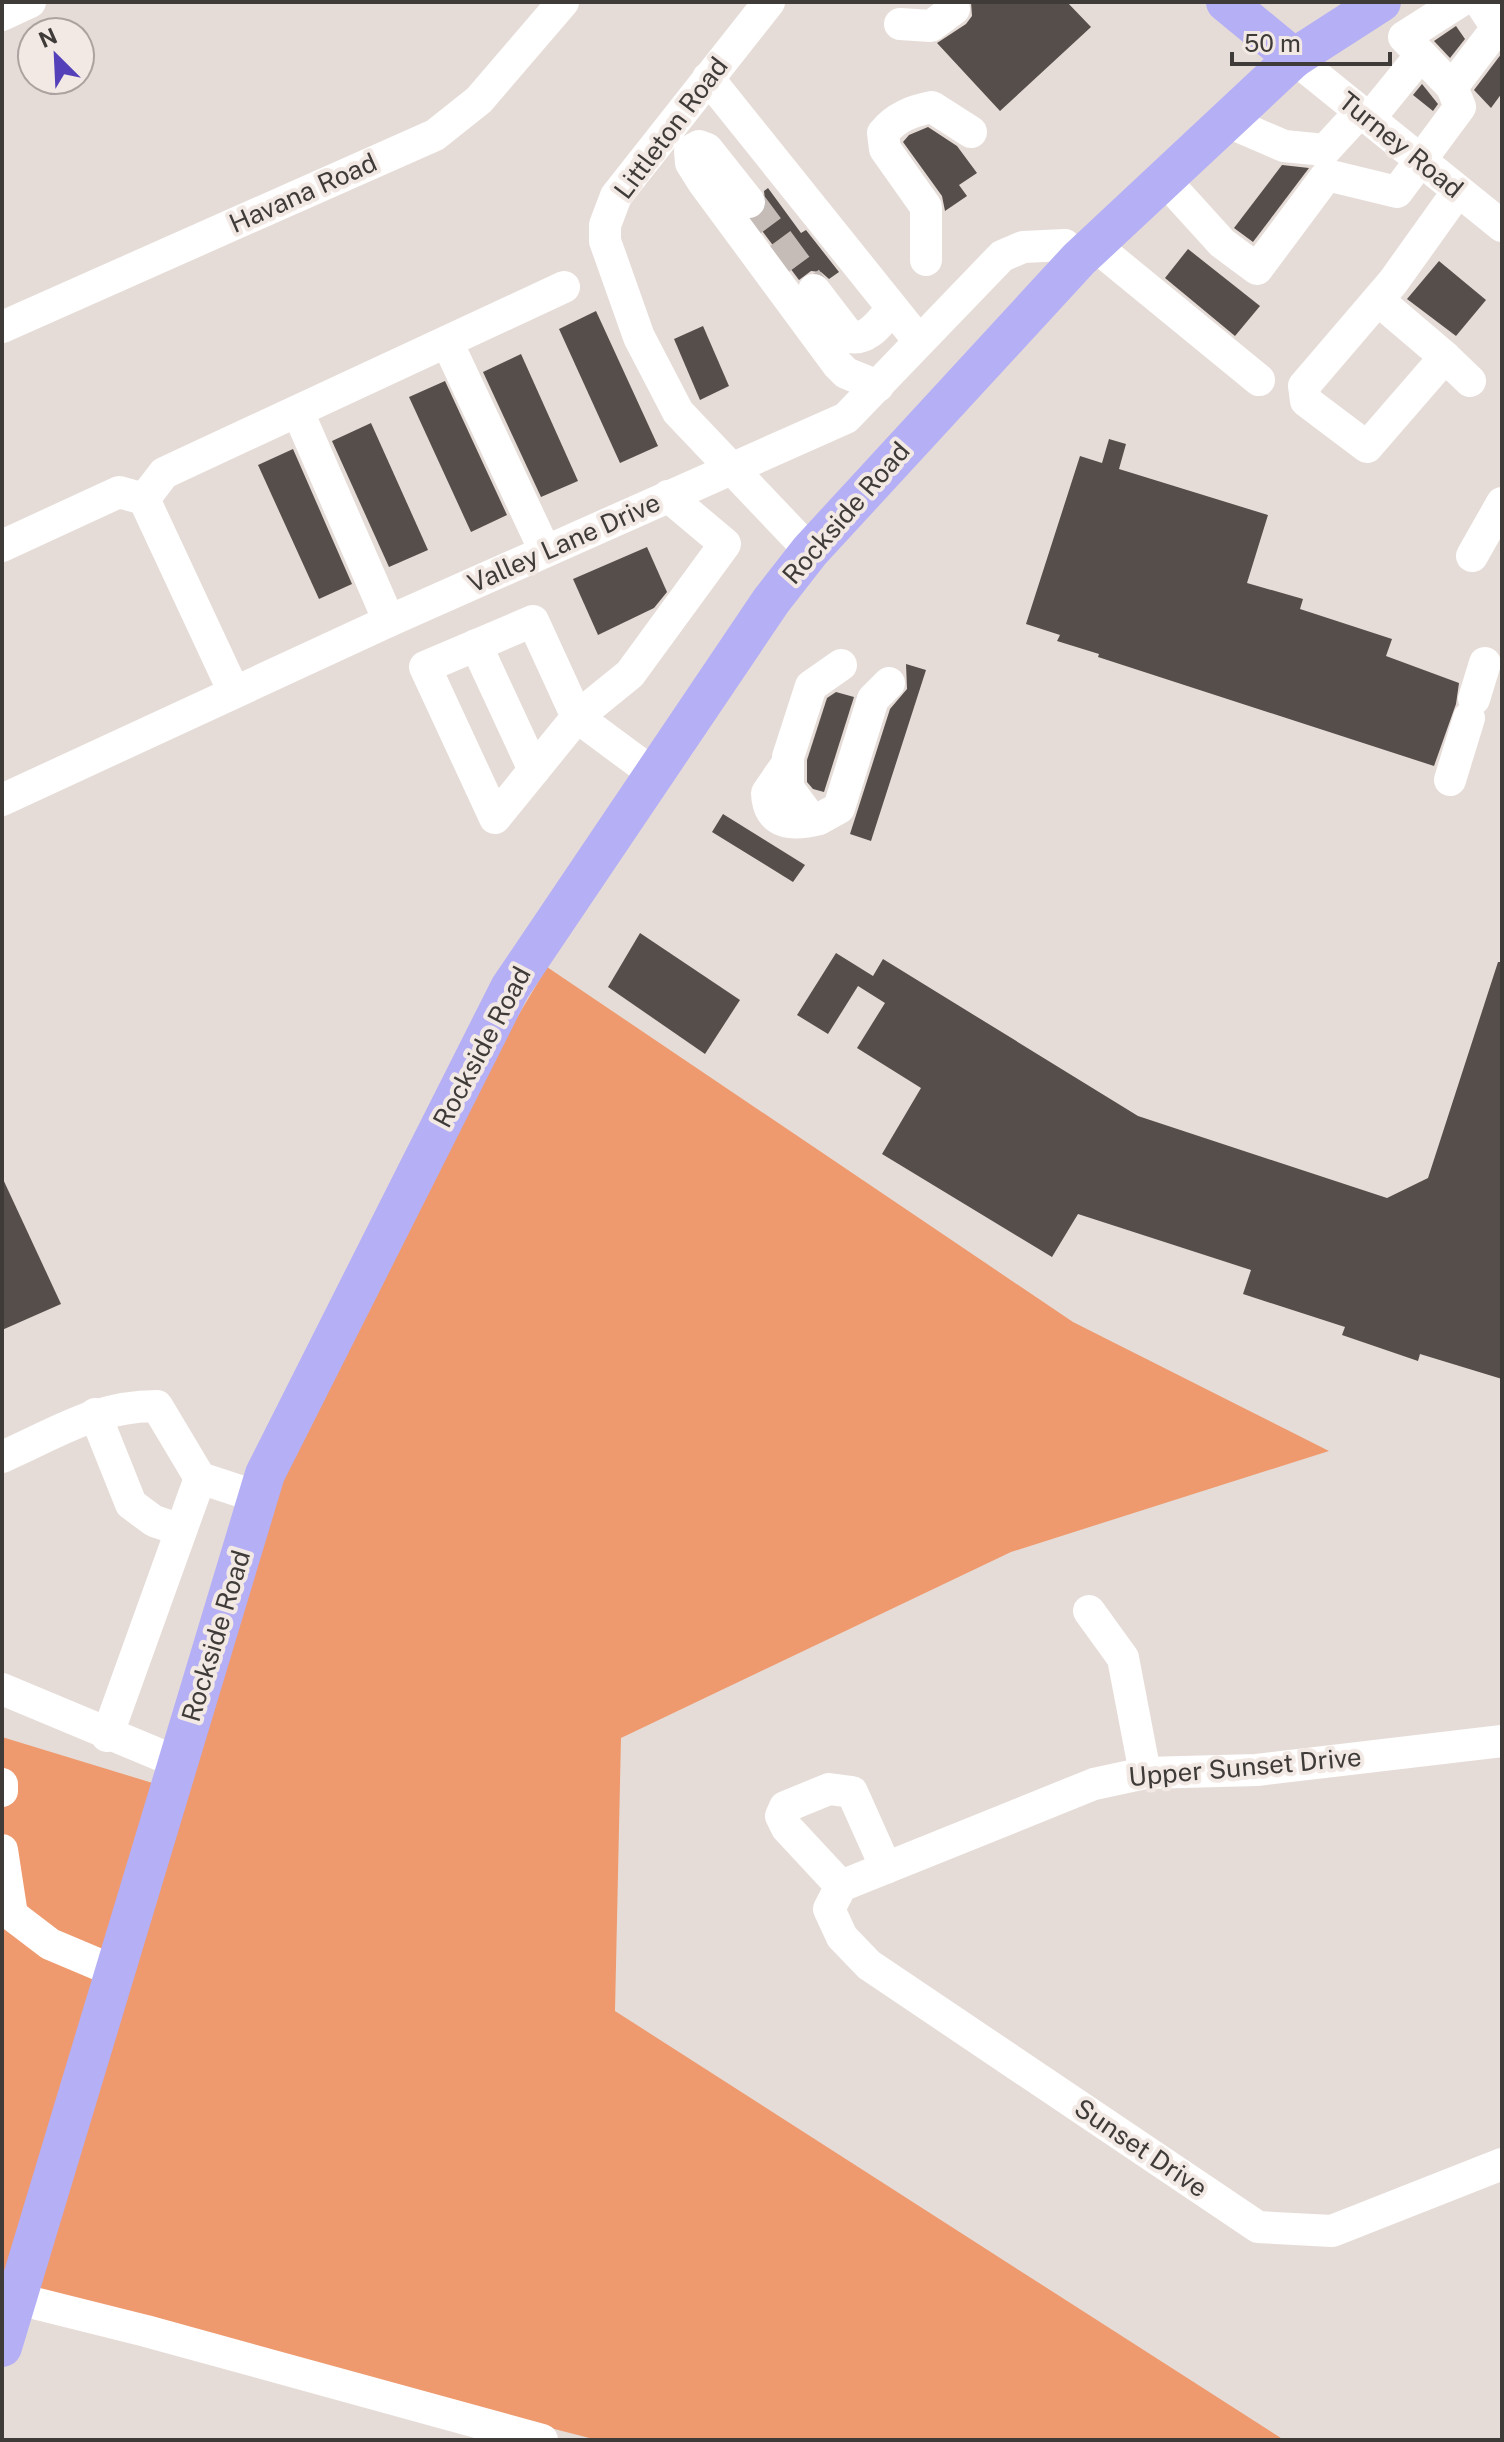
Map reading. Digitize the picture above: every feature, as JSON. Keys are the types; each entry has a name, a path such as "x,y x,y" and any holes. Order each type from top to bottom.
{"main road":[{"name":"Turney Road","path":"1226,2 1294,58"},
{"name":"Rockside Road","path":"2,2347 265,1474 510,988 771,601 810,551 1086,252 1294,58 1364,7"}],"street":[{"path":"2,15 30,2"},
{"name":"Havana Road","path":"2,327 435,135 479,100 563,2"},
{"name":"Littleton Road","path":"769,2 616,196 605,225 605,241 639,337 666,393 689,426 810,551"},
{"path":"1226,121 1284,146 1325,150 1364,115 1412,46 1459,2"},
{"path":"1452,87 1497,28 1480,2"},
{"path":"1163,178 1222,243 1257,269 1327,175 1397,192 1460,107 1452,87 1412,46 1364,7"},
{"path":"900,24 931,26 954,9"},
{"name":"Turney Road","path":"1294,58 1502,226"},
{"path":"708,78 891,310 919,341"},
{"path":"926,260 926,207 885,149 883,133 892,121 914,110 932,107 971,132"},
{"path":"749,202 707,149 699,146 690,151 691,163 703,182 838,365 878,386"},
{"path":"1445,357 1367,447 1306,401 1304,386 1378,300 1458,191"},
{"name":"Valley Lane Drive","path":"2,800 389,621 846,418 990,265 1013,251 1065,245 1086,252"},
{"path":"1086,252 1259,380"},
{"path":"144,499 164,473 448,344 564,287"},
{"path":"814,290 850,337 857,339 872,331 891,310"},
{"path":"1378,300 1470,381"},
{"path":"448,344 545,551"},
{"path":"298,412 389,621"},
{"path":"2,546 119,492 144,499 234,692"},
{"path":"654,774 577,717 533,621 425,667 495,818 577,717 630,674 725,544 668,496"},
{"path":"1472,556 1502,503"},
{"path":"476,645 534,770"},
{"path":"1450,780 1485,663"},
{"path":"841,665 811,686 787,764 788,788 808,815 819,819 839,808 873,699 889,683"},
{"path":"2,1457 95,1414 123,1406 157,1406 200,1478 258,1497"},
{"path":"95,1414 131,1504 154,1521 181,1530"},
{"path":"107,1736 200,1478"},
{"path":"1089,1611 1123,1658 1145,1773"},
{"path":"2,1689 107,1736 177,1762"},
{"name":"Upper Sunset Drive","path":"835,1898 886,1868 1094,1784 1145,1773 1257,1770 1502,1741"},
{"path":"2,1784 2,1791"},
{"name":"Sunset Drive","path":"886,1868 852,1792 829,1789 785,1807 781,1816 787,1828 835,1898 842,1937 869,1965 1258,2227 1332,2231 1502,2164"},
{"path":"2,1850 12,1915 50,1944 114,1971"},
{"path":"2,2295 542,2440"}],"shaded area":[{"path":"547,967 1073,1322 1329,1451 1011,1552 621,1738 615,2011 1284,2440 597,2440 22,2291 2,2320 2,1737 169,1788 265,1474 372,1261"}],"building":[{"path":"971,2 1067,2 1091,27 1000,111 937,43 966,24 972,16"},
{"path":"1456,26 1465,39 1450,58 1434,41"},
{"path":"1502,53 1502,93 1491,108 1474,90"},
{"path":"1422,84 1438,104 1433,111 1413,95"},
{"path":"928,127 957,146 977,173 959,185 967,196 945,211 942,196 903,142 909,135"},
{"path":"1282,165 1309,168 1253,242 1234,228"},
{"path":"768,188 801,233 806,230 839,272 829,279 821,272 811,271 799,280 754,220 766,210 764,191"},
{"path":"1188,249 1260,306 1235,336 1165,278"},
{"path":"1439,261 1486,300 1456,336 1407,299"},
{"path":"596,311 658,446 620,463 559,329"},
{"path":"703,326 729,386 700,400 674,339"},
{"path":"521,354 578,481 541,497 483,372"},
{"path":"445,381 507,515 471,532 409,397"},
{"path":"371,423 428,550 389,567 332,441"},
{"path":"1109,439 1126,444 1119,469 1268,515 1247,583 1303,599 1300,609 1392,639 1386,656 1459,683 1456,704 1434,766 1098,657 1099,654 1057,641 1060,635 1026,624 1080,456 1102,463"},
{"path":"293,449 352,584 319,599 258,465"},
{"path":"647,547 667,592 654,608 598,635 573,579"},
{"path":"906,664 926,670 871,841 850,834 890,709 907,689"},
{"path":"836,692 854,697 824,792 813,789 807,782 807,760 827,698"},
{"path":"723,814 805,865 793,882 712,832"},
{"path":"640,933 740,1000 705,1054 608,987"},
{"path":"836,953 873,976 883,959 1138,1116 1387,1198 1428,1178 1498,962 1502,962 1502,1379 1420,1354 1418,1361 1342,1335 1345,1327 1243,1294 1251,1270 1078,1214 1052,1257 882,1154 921,1088 857,1048 885,1003 858,986 828,1034 797,1015"},
{"path":"2,1177 61,1304 2,1330"}],"tunnel":[{"path":"749,202 814,290"}]}
